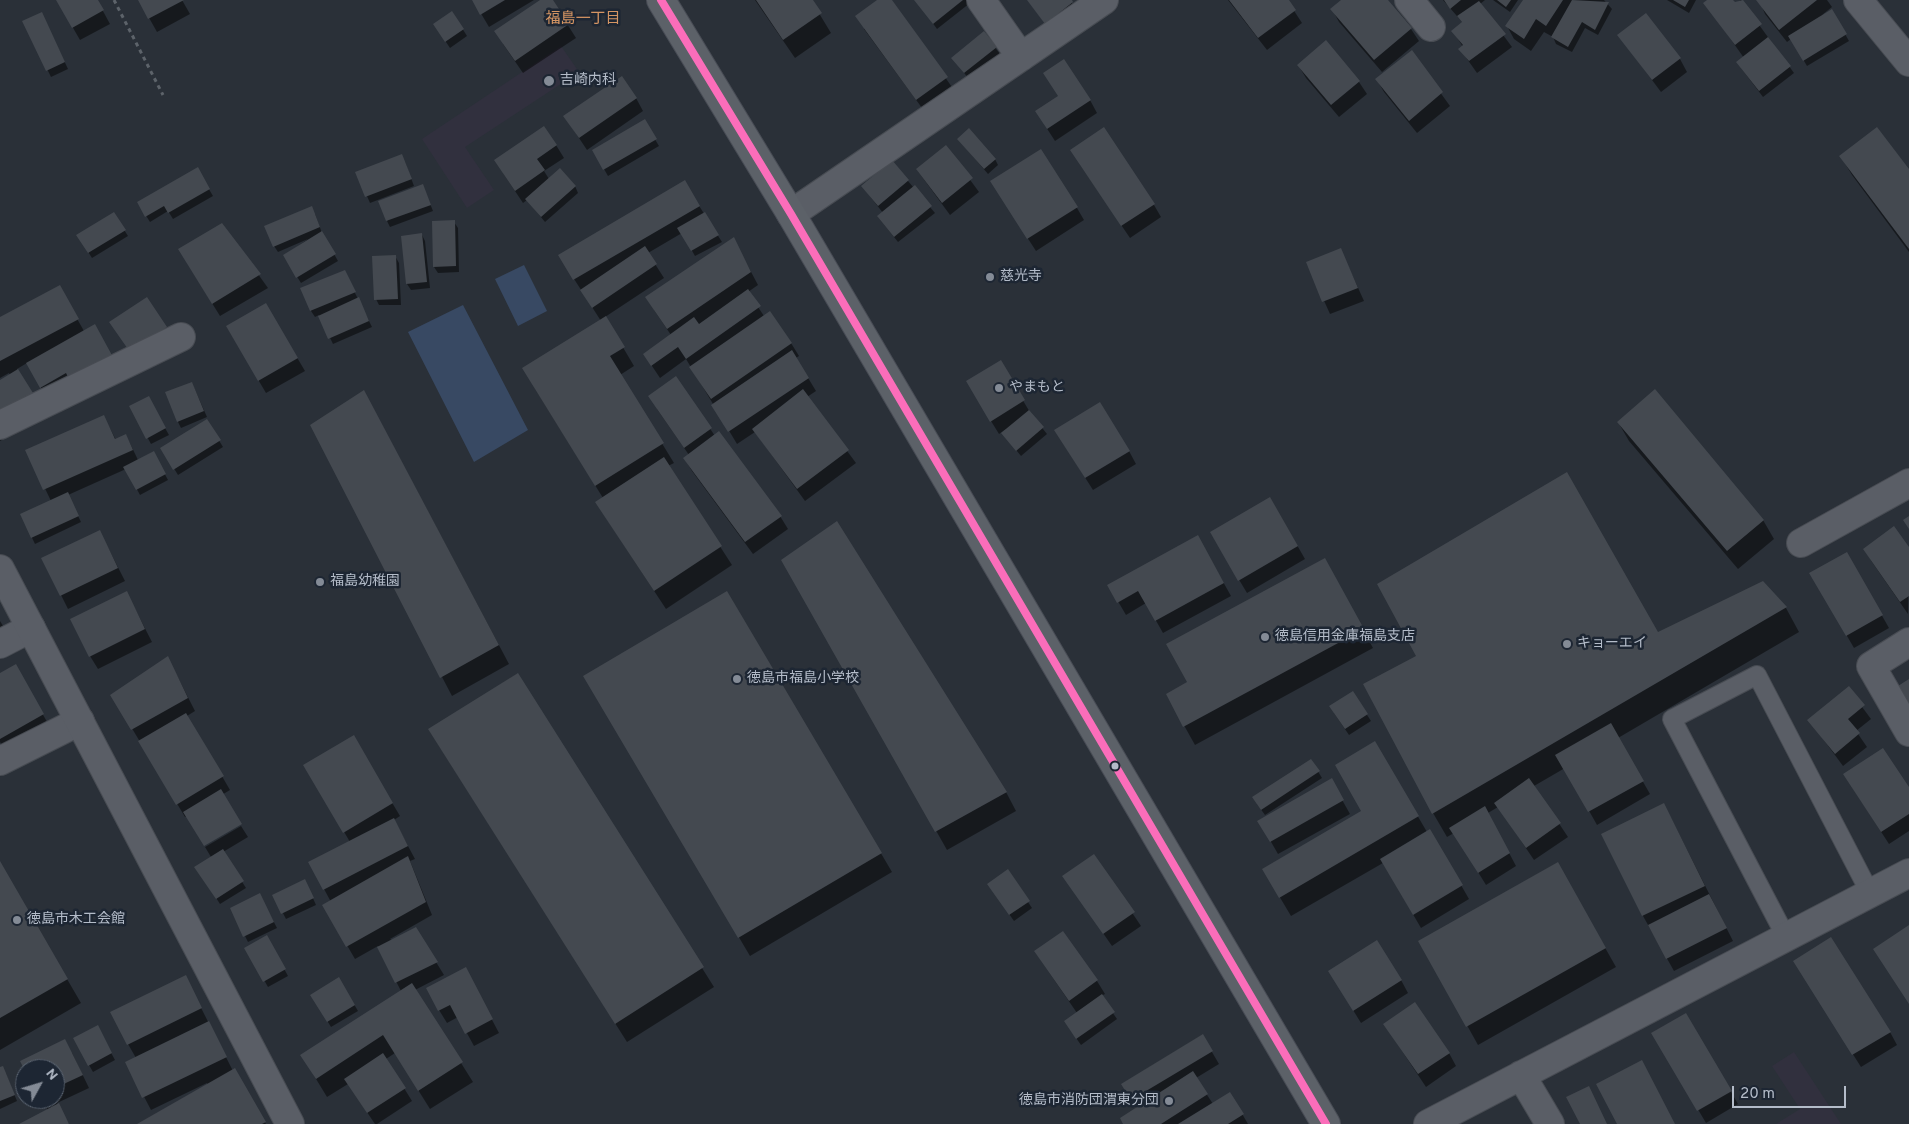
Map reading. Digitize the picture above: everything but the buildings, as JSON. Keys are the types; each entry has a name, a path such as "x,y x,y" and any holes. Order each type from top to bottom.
{"main road":[{"path":"661,0 791,214 1326,1124"}],"street":[{"path":"981,0 1021,57"},
{"path":"1409,0 1431,26"},
{"path":"1858,0 1909,62"},
{"path":"791,214 1021,57 1098,2"},
{"path":"0,424 181,337"},
{"path":"1801,543 1909,483"},
{"path":"0,568 290,1124"},
{"path":"0,644 31,628"},
{"path":"1909,642 1871,666 1909,732"},
{"path":"0,761 80,721"},
{"path":"1428,1124 1909,873"},
{"path":"1521,1076 1550,1124"}],"lane":[{"path":"1786,937 1672,719 1757,675 1870,893"}],"path":[{"path":"114,0 163,96"}],"shaded area":[{"path":"561,46 579,72 465,147 494,190 467,208 422,139"},
{"path":"1794,1052 1841,1124 1776,1124 1800,1109 1772,1066"}],"water":[{"path":"524,265 547,311 518,326 495,279"},
{"path":"463,305 528,430 474,462 408,332"}],"transit line":[{"path":"661,0 791,214 1326,1124"}],"place":[{"name":"吉崎内科","path":"549,81"},
{"name":"慈光寺","path":"990,277"},
{"name":"やまもと","path":"999,388"},
{"name":"福島幼稚園","path":"320,582"},
{"name":"徳島信用金庫福島支店","path":"1265,637"},
{"name":"キョーエイ","path":"1567,644"},
{"name":"徳島市福島小学校","path":"737,679"},
{"name":"徳島市木工会館","path":"17,920"},
{"name":"徳島市消防団渭東分団","path":"1169,1101"}],"district":[{"name":"福島一丁目","path":"583,20"}]}
